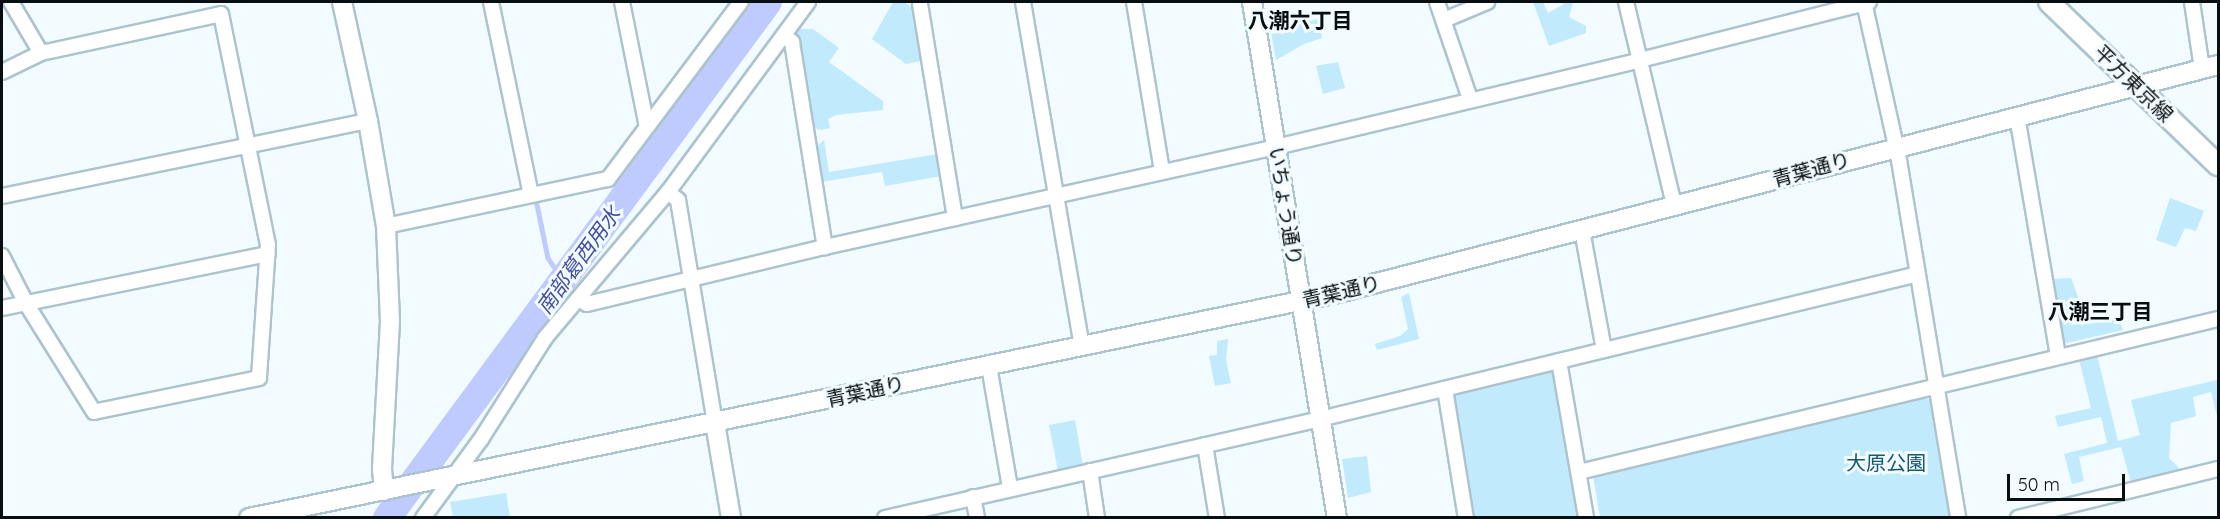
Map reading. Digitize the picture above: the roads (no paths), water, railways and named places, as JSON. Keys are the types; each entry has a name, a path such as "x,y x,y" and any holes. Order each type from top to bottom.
{"main road":[{"name":"平方東京線","path":"2049,2 2218,165"}],"street":[{"path":"11,2 41,53"},
{"path":"342,2 368,121 386,226 390,321 382,469 384,491"},
{"path":"491,2 531,195"},
{"path":"621,2 647,127"},
{"path":"386,226 608,179 741,2"},
{"path":"423,518 481,439 545,338 668,192 808,2"},
{"path":"920,2 955,218"},
{"path":"1027,2 1056,195 1082,346"},
{"path":"1134,2 1162,172"},
{"name":"いちょう通り","path":"1252,2 1337,518"},
{"path":"1437,2 1470,99"},
{"path":"1444,20 1487,2"},
{"path":"1626,2 1674,206"},
{"path":"578,299 587,304 825,247 1276,147 1640,60 1866,2 1896,146 1958,518"},
{"path":"2192,2 2210,67"},
{"path":"2,72 41,53 221,14 268,254 259,378 94,412 26,303 2,256"},
{"path":"784,35 792,42 825,247"},
{"name":"青葉通り","path":"249,518 1301,300 1582,230 1896,146 2210,67"},
{"path":"2017,116 2058,357"},
{"path":"2,196 368,121"},
{"path":"668,192 678,200 731,518"},
{"path":"1582,230 1604,350"},
{"path":"2,308 268,254"},
{"path":"885,518 1320,419 1918,274"},
{"path":"1579,472 2218,319"},
{"path":"1559,361 1586,518"},
{"path":"989,366 1010,488"},
{"path":"1445,389 1466,518"},
{"path":"1205,445 1217,518"},
{"path":"2018,518 2218,469"},
{"path":"1090,471 1097,518"},
{"path":"973,497 977,518"}],"waterway":[{"name":"南部葛西用水","path":"387,518 768,2"},
{"path":"535,195 548,258 563,280"}],"district":[{"name":"八潮六丁目","path":"1300,20"},
{"name":"八潮三丁目","path":"2100,311"}],"park label":[{"name":"大原公園","path":"1886,462"}]}
